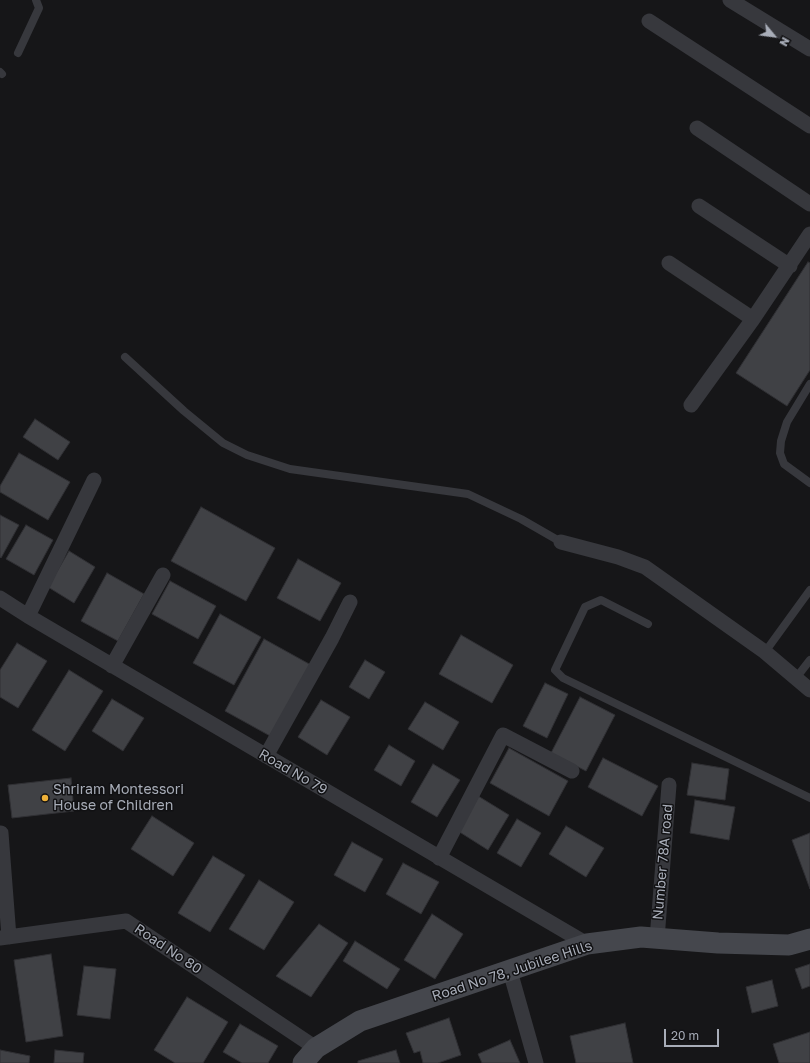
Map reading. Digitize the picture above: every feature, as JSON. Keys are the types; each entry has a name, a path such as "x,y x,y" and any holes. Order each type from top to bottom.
{"main road":[{"name":"Road No 78, Jubilee Hills","path":"309,1056 360,1021 586,944 641,938 718,943 789,945 810,939"}],"street":[{"path":"730,0 810,50"},
{"path":"649,21 810,126"},
{"path":"697,128 810,204"},
{"path":"699,206 790,266"},
{"path":"691,405 790,266 810,234"},
{"path":"669,263 753,319"},
{"path":"28,616 94,480"},
{"path":"562,542 618,556 646,568 765,652 810,690"},
{"path":"112,666 163,575"},
{"name":"Road No 79","path":"0,598 112,666 586,944"},
{"path":"266,756 332,638 350,602"},
{"path":"439,858 503,735 572,771"},
{"name":"Number 78A road","path":"657,939 669,785"},
{"path":"2,833 4,938"},
{"name":"Road No 80","path":"4,938 126,921 309,1056"},
{"path":"510,971 536,1063"}],"lane":[{"path":"18,53 39,8 36,0"},
{"path":"125,357 184,411 223,443 247,455 290,469 468,494 521,519 562,542"},
{"path":"810,384 787,422 781,441 780,453 784,464 810,483"},
{"path":"765,652 810,590"},
{"path":"648,624 601,600 585,606 555,670 563,678 810,798"},
{"path":"796,678 810,660"}],"building":[{"path":"808,262 810,263 810,370 787,406 736,373"},
{"path":"35,419 70,442 58,460 23,437"},
{"path":"19,453 70,482 48,520 0,492 0,486"},
{"path":"201,507 275,548 246,601 171,561"},
{"path":"0,515 19,525 1,558 0,557"},
{"path":"26,525 53,540 34,575 6,559"},
{"path":"69,551 95,567 74,603 48,587"},
{"path":"298,559 341,583 320,621 277,598"},
{"path":"107,573 144,594 118,641 81,621"},
{"path":"170,581 216,606 198,639 152,614"},
{"path":"220,614 261,637 234,685 193,663"},
{"path":"461,635 513,665 492,703 439,674"},
{"path":"264,639 311,665 272,737 225,711"},
{"path":"17,643 47,661 18,708 0,697 0,670"},
{"path":"365,660 385,672 369,699 349,687"},
{"path":"69,670 103,691 65,751 32,730"},
{"path":"545,683 568,694 547,738 523,726"},
{"path":"580,697 615,715 586,771 551,753"},
{"path":"112,699 144,718 123,751 92,731"},
{"path":"321,700 350,717 327,755 298,737"},
{"path":"425,702 459,722 443,750 408,729"},
{"path":"389,745 415,761 401,786 374,770"},
{"path":"509,748 568,781 549,816 490,783"},
{"path":"603,758 658,786 642,816 588,787"},
{"path":"692,763 729,769 725,800 687,795"},
{"path":"433,764 460,780 437,817 411,802"},
{"path":"71,778 74,811 12,818 8,785"},
{"path":"478,796 509,815 488,850 458,831"},
{"path":"695,800 735,807 729,840 690,833"},
{"path":"152,816 194,843 173,876 131,849"},
{"path":"517,819 541,833 521,867 497,853"},
{"path":"566,826 604,848 586,877 549,854"},
{"path":"810,833 810,889 792,840"},
{"path":"352,842 383,859 365,892 334,875"},
{"path":"213,856 245,875 210,932 178,913"},
{"path":"403,863 439,882 421,914 386,894"},
{"path":"259,880 294,902 264,950 229,929"},
{"path":"432,914 463,934 435,979 404,960"},
{"path":"319,924 348,943 311,997 276,976"},
{"path":"355,941 400,969 387,989 343,961"},
{"path":"51,954 63,1036 26,1042 14,960"},
{"path":"810,964 810,986 802,989 795,969"},
{"path":"84,966 116,969 110,1019 77,1015"},
{"path":"772,980 778,1006 752,1013 746,987"},
{"path":"187,997 228,1022 203,1063 175,1063 154,1050"},
{"path":"449,1018 461,1055 438,1063 423,1063 420,1051 414,1053 406,1033"},
{"path":"625,1023 633,1063 576,1063 570,1036"},
{"path":"240,1024 278,1046 268,1063 242,1063 223,1052"},
{"path":"810,1032 810,1063 779,1063 773,1044"},
{"path":"510,1040 520,1063 482,1063 478,1054"},
{"path":"0,1050 30,1056 29,1063 0,1063"},
{"path":"55,1050 84,1053 83,1063 54,1063"},
{"path":"396,1050 400,1063 358,1063 358,1061"}],"place":[{"name":"Shriram Montessori House of Children","path":"45,798"}]}
